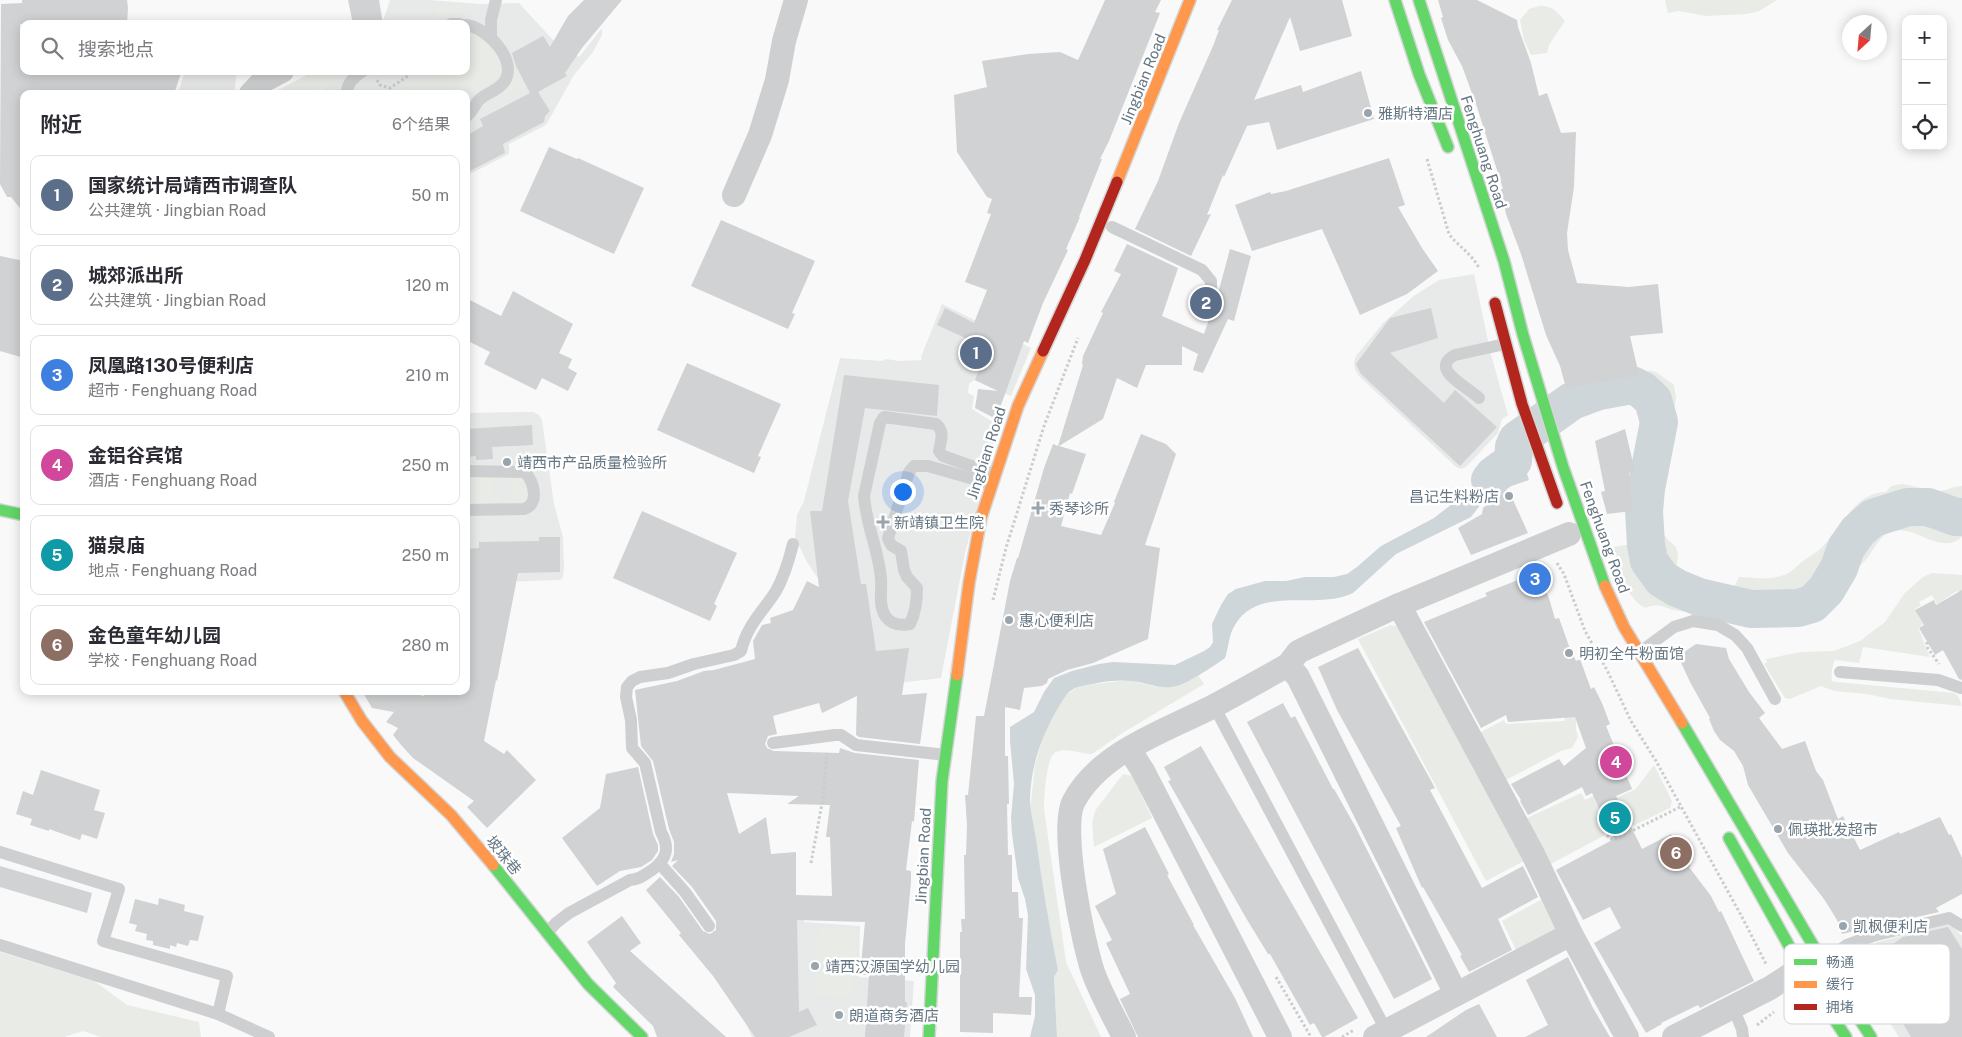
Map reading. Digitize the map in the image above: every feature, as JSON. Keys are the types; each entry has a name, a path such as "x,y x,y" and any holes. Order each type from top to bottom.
{"main road":[{"name":"Jingbian Road","path":"929,1037 938,842 946,755 970,576 981,518 1018,406 1088,253 1190,0"},
{"path":"1395,0 1452,162"},
{"name":"Fenghuang Road","path":"1418,0 1504,261 1538,386 1558,449 1606,588 1624,627 1640,652 1803,944"},
{"path":"1492,287 1505,344 1538,454 1567,530"},
{"path":"0,510 20,514"},
{"name":"坡珠巷","path":"348,695 362,721 390,757 456,821 588,984 642,1037"},
{"name":"Fenghuang Road","path":"1722,826 1801,944"},
{"name":"Fenghuang Road","path":"1840,1024 1846,1037"},
{"name":"Fenghuang Road","path":"1861,1024 1871,1037"}],"street":[{"path":"734,195 760,135 777,80 784,41 796,0"},
{"path":"255,90 263,81 274,75"},
{"path":"1124,1037 1093,972 1082,933 1068,824 1072,802 1086,783 1110,760 1214,706 1288,664 1304,648 1567,530"},
{"path":"1399,605 1534,856 1571,934 1627,1037"},
{"path":"1288,664 1298,677 1456,994"},
{"path":"1129,749 1143,771 1280,1037"},
{"path":"1380,1034 1571,934"},
{"path":"1674,1037 1784,983"},
{"path":"1698,1037 1741,1028 1784,993"}],"lane":[{"path":"491,37 491,20 496,0"},
{"path":"470,25 482,29 491,37 504,57 508,74 501,86 478,102 470,112"},
{"path":"346,90 351,81 358,75"},
{"path":"1112,227 1202,270 1212,281 1206,304"},
{"path":"1478,398 1471,390 1447,373 1445,365 1448,358 1455,354 1505,344"},
{"path":"884,417 936,424 941,428 942,434 939,451 943,456 993,479 928,466 914,466 909,472 888,538 891,545 901,551 907,577 918,588 917,604 915,615 910,624 891,623 884,616 881,603 879,565 864,507 864,496 880,423 884,417"},
{"path":"470,471 526,472 535,497 534,503 524,509 470,510"},
{"path":"547,933 569,913 630,880 640,879 665,858 666,840 661,832 656,814 645,762 632,748 632,720 626,697 627,687 632,681 640,677 668,674 694,664 734,655 742,651 749,628 776,590 788,564 794,544"},
{"path":"1640,652 1674,627 1693,621 1718,625 1735,635 1747,648 1775,700"},
{"path":"1840,672 1938,680 1962,689"},
{"path":"1214,706 1380,1034"},
{"path":"773,743 841,735 856,745 946,755"},
{"path":"0,852 119,889 103,941 227,976 218,1014"},
{"path":"660,864 709,926"},
{"path":"1850,944 1876,935 1944,918 1949,918 1962,926"},
{"path":"0,945 218,1014 270,1037"}],"path":[{"path":"375,77 380,85 390,88 409,75"},
{"path":"1425,154 1449,234 1464,251 1473,257 1479,267 1481,276"},
{"path":"992,602 1006,548 1044,426 1081,330"},
{"path":"1554,560 1564,574 1585,631 1608,670 1631,721 1656,761 1752,936"},
{"path":"811,863 823,798 826,757 835,735"},
{"path":"1607,835 1613,840 1616,839 1680,806"},
{"path":"1741,1028 1750,1029 1775,1012"}],"shaded area":[{"path":"390,0 429,0 481,4 519,3 554,41 579,57 602,28 602,35 593,52 574,75 546,125 509,144 509,154 470,174 470,90 320,90 335,82 343,75 470,75 470,20 382,20"},
{"path":"1665,0 1777,0 1759,11 1746,14 1706,16 1679,11 1668,13"},
{"path":"434,6 459,6 462,8 439,19 432,8"},
{"path":"1539,6 1554,9 1565,21 1549,45 1547,53 1531,55 1524,40 1520,20 1529,9"},
{"path":"470,32 487,42 500,62 500,78 470,94 470,90 398,90 424,75 470,75"},
{"path":"508,55 524,87 506,95 504,92 513,80"},
{"path":"184,75 236,75 235,90 179,90"},
{"path":"307,75 343,75 335,82 319,90 278,90"},
{"path":"1474,274 1491,355 1508,415 1502,419 1498,433 1466,467 1461,469 1456,467 1359,376 1354,362 1356,356 1383,323 1415,295 1439,280"},
{"name":"新靖镇卫生院","path":"942,304 1031,348 1011,396 974,380 969,384 968,393 974,396 972,409 999,426 965,553 941,678 855,688 827,592 807,562 795,537 797,515 804,501 840,358 882,361 886,359 899,361 922,360 921,357"},
{"path":"1647,370 1656,372 1674,385 1676,399 1660,490 1658,515 1659,528 1675,546 1678,553 1676,575 1680,581 1663,567 1653,547 1649,524 1654,471 1669,401 1666,390"},
{"name":"靖西市产品质量检验所","path":"533,412 539,415 542,420 554,504 563,537 564,567 563,577 560,580 470,583 470,413"},
{"path":"1515,437 1529,480 1497,491 1481,504 1471,517 1396,554 1353,593 1339,598 1290,600 1258,605 1245,613 1235,625 1231,633 1225,658 1199,675 1177,686 1162,687 1136,682 1112,681 1077,687 1065,697 1047,729 1038,751 1030,798 1058,970 1054,977 1057,1037 1030,1037 1035,1016 1035,995 1026,969 1028,915 1018,878 1012,834 1011,818 1014,784 1010,727 1034,712 1044,692 1054,678 1072,671 1113,662 1175,665 1204,651 1213,642 1212,624 1221,605 1228,594 1236,589 1265,581 1286,581 1305,577 1334,577 1347,574 1381,546 1434,518 1479,483 1486,476 1494,461 1505,453 1509,440"},
{"path":"498,473 498,480 493,484 492,491 500,503 470,506 470,474"},
{"path":"504,474 523,475 528,499 526,503 506,503 506,499 511,494 512,486 505,479"},
{"path":"1901,484 1938,491 1962,486 1962,507 1904,498 1882,504 1859,519 1840,541 1832,565 1813,595 1801,600 1744,603 1730,599 1735,596 1733,589 1739,577 1770,578 1787,574 1817,552 1831,537 1850,511 1858,504 1875,494 1886,492 1891,486"},
{"path":"1908,517 1962,523 1962,537 1954,542 1945,543 1937,542 1911,532 1893,531 1880,540 1862,564 1844,574 1853,549 1865,532 1883,522"},
{"path":"1633,544 1645,574 1661,589 1695,604 1730,612 1729,618 1673,610 1659,606 1645,608 1638,603 1632,597 1624,581 1613,547"},
{"path":"1932,573 1962,575 1962,599 1957,591 1937,604 1932,595 1919,602 1921,605 1915,609 1923,624 1918,628 1930,657 1863,647 1859,663 1835,660 1832,670 1832,681 1954,693 1958,696 1962,706 1890,699 1867,694 1834,691 1821,686 1790,699 1785,698 1764,664 1767,662 1766,659 1801,652 1834,651 1860,641 1885,622 1905,593 1923,577"},
{"path":"1391,625 1399,627 1526,860 1486,881 1358,639"},
{"path":"1198,675 1204,684 1124,732 1092,754 1069,750 1060,751 1053,755 1050,761 1046,778 1044,809 1066,962 1101,1037 1057,1037 1054,977 1058,970 1048,924 1030,811 1035,765 1045,731 1063,698 1079,686 1129,680 1152,686 1173,687"},
{"path":"1576,714 1578,737 1572,748 1561,751 1506,780 1479,733 1504,720 1506,724 1565,721 1564,715"},
{"path":"1654,765 1672,801 1670,808 1633,826 1623,804 1620,802 1600,809 1598,815 1607,832 1604,833 1605,835 1551,864 1527,818 1581,793 1585,800 1609,789 1614,799 1636,789"},
{"path":"1123,774 1133,776 1152,818 1094,847 1092,823 1095,811"},
{"path":"1544,898 1556,928 1554,932 1517,952 1502,921"},
{"path":"803,901 804,922 860,926 859,977 914,981 910,1037 752,1037 747,1026 769,954"},
{"path":"1945,923 1952,926 1962,936 1962,1037 1899,1037 1891,1024 1950,1024 1950,944 1875,944 1911,931"},
{"path":"818,928 856,929 853,997 815,995"},
{"path":"0,952 94,981 127,1005 199,1022 201,1037 101,1037 83,1031 64,1037 0,1037"}],"building":[{"path":"22,0 127,0 128,8 127,20 20,20 20,75 180,75 175,90 20,90 20,208 11,197 7,197 0,184 1,4 22,3"},
{"path":"348,0 379,0 382,20 352,20"},
{"path":"584,0 622,0 582,48 565,73 567,76 538,92 550,111 545,116 544,122 503,144 505,153 470,171 470,134 483,126 480,119 530,93 516,66 512,53 543,36 550,47 568,16"},
{"path":"1105,0 1161,0 1155,12 1160,13 1100,159 1102,159 1066,249 1068,250 1043,303 1028,343 1024,341 996,419 975,408 978,389 998,391 975,380 987,348 937,325 945,308 974,323 987,290 965,282 991,214 987,213 992,199 987,197 957,152 954,95 987,87 982,61 1028,54 1060,52 1078,60"},
{"path":"1232,0 1342,0 1352,36 1300,51 1290,17 1254,100 1301,85 1303,92 1361,71 1374,119 1277,150 1269,122 1247,126 1224,177 1223,175 1207,215 1211,214 1191,256 1135,229 1158,181 1179,123 1213,46 1219,30 1217,30"},
{"path":"1438,0 1477,0 1517,20 1539,96 1547,93 1561,133 1576,132 1574,187 1567,233 1568,250 1577,283 1629,287 1658,284 1663,333 1630,336 1639,375 1566,388 1560,366 1546,335 1521,254 1506,214 1501,189 1503,189 1477,107 1462,66 1448,40"},
{"path":"549,147 644,188 614,254 520,211"},
{"path":"1389,158 1405,205 1398,207 1438,271 1407,294 1360,315 1322,229 1252,251 1235,205 1270,192 1271,194 1286,191"},
{"path":"721,220 815,261 792,313 795,314 788,329 691,286"},
{"path":"1127,244 1178,268 1162,316 1204,334 1230,249 1251,256 1234,321 1228,319 1203,373 1193,370 1198,354 1182,346 1182,365 1146,365 1137,388 1117,378 1103,419 1059,446 1086,454 1072,494 1070,493 1061,526 1101,535 1141,434 1166,444 1176,454 1145,545 1160,548 1148,639 1093,663 1067,670 1048,679 1047,683 1042,686 1024,688 1020,710 1005,707 1005,756 1008,756 1009,804 1007,804 1008,855 1012,855 1012,892 1018,892 1019,918 1023,918 1019,997 1032,997 1031,1015 993,1013 993,1033 960,1032 960,932 962,932 961,919 965,919 964,855 966,855 967,825 965,795 968,795 976,716 984,716 1010,581 1044,468 1053,444 1058,446 1083,365 1083,356 1103,313 1101,312 1121,274 1114,271"},
{"path":"0,256 20,260 20,357 0,351"},
{"path":"513,291 573,324 559,353 572,359 568,368 577,373 568,391 542,378 536,390 484,364 490,352 470,342 470,300 501,316"},
{"path":"1431,308 1438,338 1390,353 1444,403 1455,390 1497,427 1460,466 1361,374 1356,364 1390,318"},
{"path":"687,363 781,404 758,456 761,457 754,473 657,430"},
{"path":"844,375 939,385 937,416 865,408 848,501 861,584 866,584 876,651 909,648 902,695 927,693 920,744 859,737 856,735 857,696 822,713 819,703 773,716 777,734 768,736 765,744 767,748 774,751 839,753 840,748 855,753 919,760 914,822 912,821 906,870 911,871 911,882 905,944 905,1002 907,1002 904,1037 865,1037 869,975 862,975 861,965 865,922 797,920 799,1012 808,1008 817,1025 789,1037 755,1037 713,976 679,935 681,933 646,890 660,877 679,897 703,931 710,934 716,930 716,921 692,887 672,866 678,860 671,862 674,854 674,842 669,829 653,761 641,746 635,690 677,681 704,671 755,659 753,641 762,625 771,623 770,618 793,610 807,581 819,587 810,511 822,511","holes":["727,793 799,796 787,804 830,805 826,837 830,837 832,896 796,895 796,852 771,854 766,817 739,834"]},
{"path":"532,425 533,445 492,447 493,459 476,460 476,456 470,457 470,429"},
{"path":"1625,429 1635,471 1629,473 1632,511 1607,514 1601,492 1605,491 1595,441"},
{"path":"1509,491 1528,533 1471,555 1458,528 1482,514 1483,508 1495,498"},
{"path":"642,511 737,553 714,604 717,606 710,621 613,578"},
{"path":"539,537 560,537 560,572 518,573 484,741 504,754 507,750 536,780 487,828 467,807 474,801 413,758 393,735 398,728 386,722 394,712 372,708 364,695 470,695 470,549 479,548 479,542 539,541"},
{"path":"1538,572 1549,598 1555,619 1559,618 1576,661 1580,659 1591,689 1594,687 1610,724 1606,726 1632,789 1616,796 1642,849 1671,834 1680,853 1691,866 1689,867 1711,896 1719,912 1721,911 1754,981 1700,1008 1698,1005 1661,1023 1646,1033 1594,943 1621,928 1610,907 1583,920 1556,870 1614,839 1592,793 1586,796 1582,787 1528,815 1511,784 1559,759 1564,766 1586,748 1575,717 1508,722 1506,715 1481,728 1424,622 1487,596 1485,593"},
{"path":"1962,590 1962,680 1959,679 1943,650 1935,655 1919,628 1924,625 1915,610 1934,600 1936,605"},
{"path":"1696,644 1726,648 1729,659 1749,692 1765,713 1759,718 1782,749 1805,741 1816,771 1823,780 1838,819 1843,816 1860,850 1899,832 1900,834 1940,817 1949,835 1951,834 1962,858 1962,894 1936,908 1939,912 1842,934 1837,920 1824,899 1788,853 1748,785 1743,766 1734,751 1720,740 1714,731 1710,718 1678,656"},
{"path":"1358,648 1435,788 1430,790 1482,888 1523,866 1538,897 1498,919 1512,950 1469,972 1460,956 1462,955 1422,888 1396,828 1401,826 1337,710 1318,667"},
{"path":"1283,703 1291,718 1295,716 1333,789 1355,826 1432,979 1394,999 1247,722"},
{"path":"1201,746 1358,1018 1324,1037 1322,1037 1314,1023 1310,1025 1168,781 1171,780 1164,767"},
{"path":"638,767 658,851 652,860 641,867 620,871 597,886 562,838 600,808 606,774"},
{"path":"41,770 100,790 94,810 105,813 97,839 82,834 80,840 49,829 49,831 30,825 32,819 16,814 23,791 33,795"},
{"path":"1145,827 1169,874 1167,875 1235,998 1253,1037 1138,1037 1120,999 1130,994 1106,943 1112,940 1095,906 1116,894 1103,849"},
{"path":"0,866 92,893 87,913 0,887"},
{"path":"159,898 185,905 184,911 204,916 198,941 190,940 188,946 177,943 176,947 170,945 170,949 153,945 153,941 146,940 147,934 135,931 137,925 129,923 135,899 158,905"},
{"path":"622,916 641,943 630,951 726,1037 657,1037 653,1026 613,987 616,983 587,942"},
{"path":"1948,927 1962,949 1962,1037 1911,1037 1903,1024 1950,1024 1950,944 1893,944 1903,937"},
{"path":"1568,957 1593,1008 1610,1037 1525,1037 1548,1025 1526,980"},
{"path":"1479,1004 1497,1037 1426,1037 1466,1010"}],"waterway":[{"path":"1490,480 1513,461 1514,447 1517,440 1572,401 1599,391 1632,385 1642,390 1653,400 1659,422 1646,489 1644,511 1649,561 1662,579 1677,588 1699,597 1751,609 1798,608 1812,604 1826,590 1839,568 1846,548 1858,531 1873,518 1908,507 1928,507 1956,517 1962,517"}],"traffic: fast":[{"path":"1395,0 1419,74 1448,147"},
{"path":"1419,0 1504,261 1523,335 1563,467 1605,586"},
{"path":"0,510 20,514"},
{"path":"929,1037 942,781 957,675"},
{"path":"1682,723 1812,944"},
{"path":"1729,838 1788,944"},
{"path":"493,865 588,984 642,1037"},
{"path":"1837,1024 1846,1037"},
{"path":"1863,1024 1871,1037"}],"traffic: slow":[{"path":"1117,182 1190,0"},
{"path":"957,675 969,583 981,518 1018,406 1043,351"},
{"path":"1605,586 1624,627 1682,723"},
{"path":"346,695 362,721 390,757 451,815 493,865"}],"traffic: jam":[{"path":"1043,351 1085,260 1117,182"},
{"path":"1495,303 1522,404 1557,503"}],"place":[{"name":"雅斯特酒店","path":"1368,113"},
{"name":"城郊派出所","path":"1206,303"},
{"name":"国家统计局靖西市调查队","path":"976,353"},
{"name":"靖西市产品质量检验所","path":"507,462"},
{"name":"昌记生料粉店","path":"1509,496"},
{"name":"秀琴诊所","path":"1038,508"},
{"name":"新靖镇卫生院","path":"883,522"},
{"name":"凤凰路130号便利店","path":"1535,579"},
{"name":"惠心便利店","path":"1009,620"},
{"name":"明初全牛粉面馆","path":"1569,653"},
{"name":"金铝谷宾馆","path":"1616,762"},
{"name":"猫泉庙","path":"1615,818"},
{"name":"佩瑛批发超市","path":"1778,829"},
{"name":"金色童年幼儿园","path":"1676,853"},
{"name":"凯枫便利店","path":"1843,926"},
{"name":"靖西汉源国学幼儿园","path":"815,966"},
{"name":"朗道商务酒店","path":"839,1015"}]}
